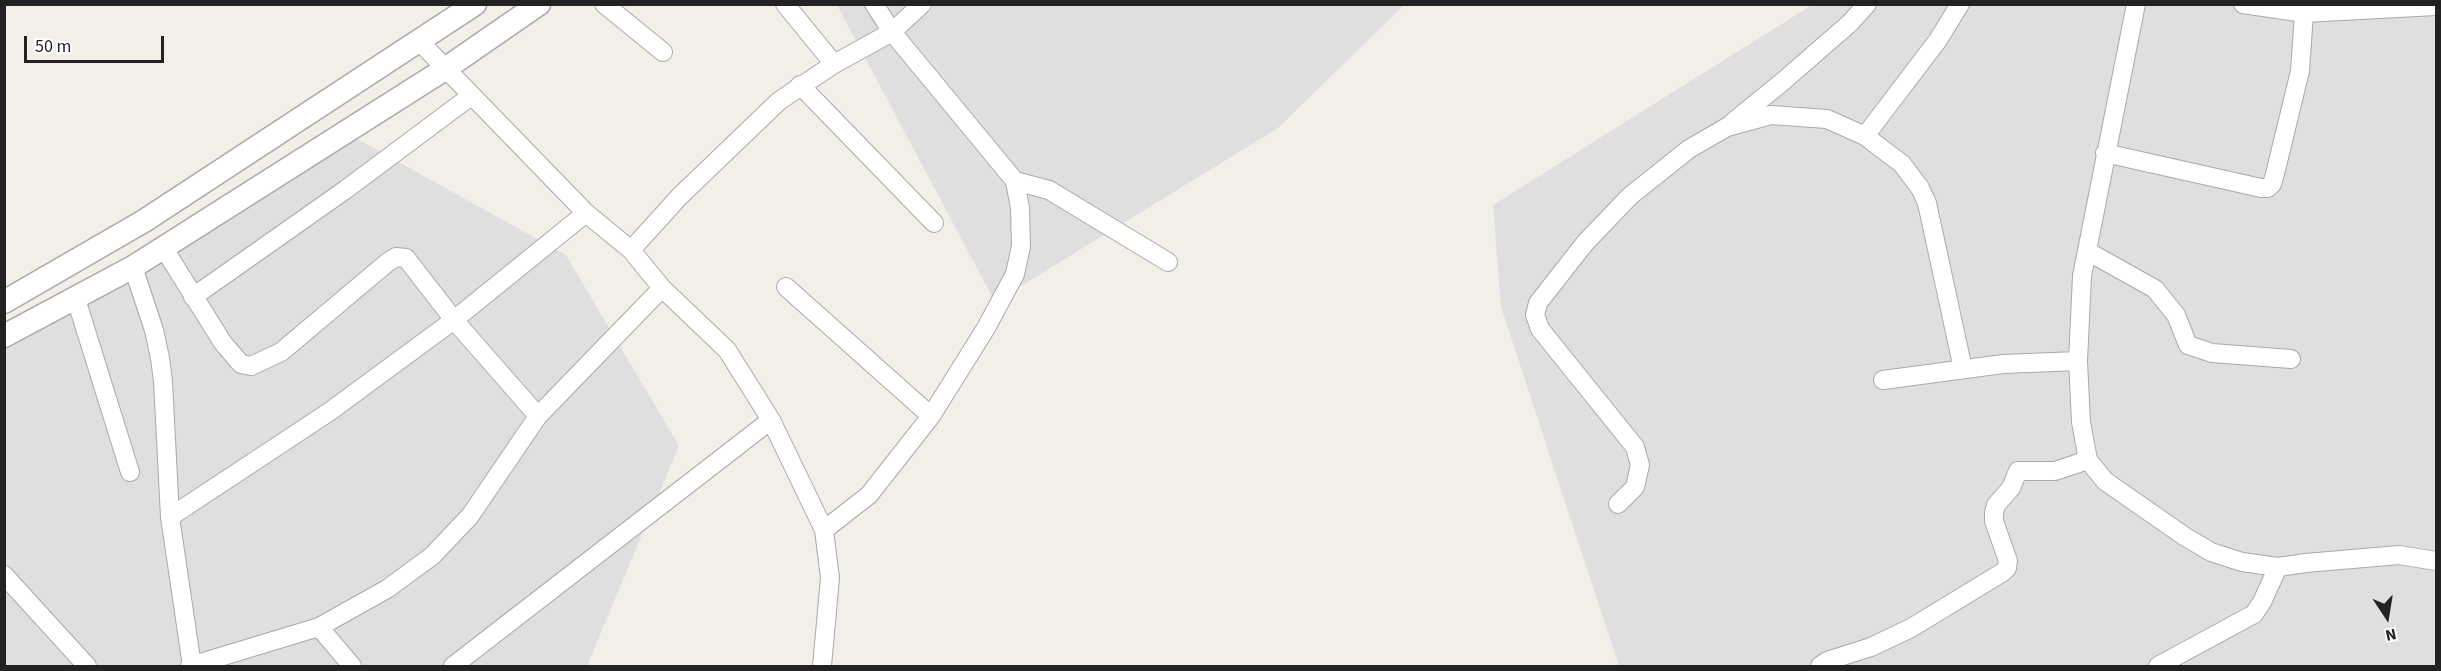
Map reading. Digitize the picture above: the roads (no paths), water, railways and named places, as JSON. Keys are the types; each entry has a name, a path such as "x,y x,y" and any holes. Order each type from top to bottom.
{"street":[{"path":"4,302 144,221 475,4"},
{"path":"4,336 133,267 445,69 539,4"},
{"path":"604,4 663,52"},
{"path":"785,4 834,64"},
{"path":"824,530 869,495 932,416 986,328 1015,274 1021,246 1020,208 1015,181 892,32 874,4"},
{"path":"631,250 680,196 779,101 834,64 892,32 922,4"},
{"path":"1618,504 1635,487 1640,465 1635,447 1540,329 1535,315 1538,303 1585,243 1630,196 1689,149 1727,127 1790,76 1850,23 1867,4"},
{"path":"1865,136 1938,40 1959,4"},
{"path":"2136,4 2082,276 2079,361 2081,422 2088,460 2105,481 2211,552 2242,562 2278,567 2399,555 2436,561"},
{"path":"2243,4 2304,13 2436,6"},
{"path":"2105,153 2268,188 2275,174 2300,71 2304,13"},
{"path":"419,41 586,213 631,250 662,288 727,350 771,420 824,530 830,578 822,666"},
{"path":"800,85 934,223"},
{"path":"193,297 345,190 471,96"},
{"path":"1727,127 1771,115 1827,119 1865,136 1902,164 1920,188 1927,204 1963,369"},
{"path":"1015,181 1049,190 1168,262"},
{"path":"170,517 329,412 454,320 586,213"},
{"path":"163,247 223,343 241,363 250,366 282,352 388,262 396,258 406,258 454,320 538,416"},
{"path":"2087,251 2155,289 2176,315 2188,345 2212,353 2291,360"},
{"path":"133,267 154,330 160,358 170,517 191,666 243,659 319,627 387,590 432,556 471,516 538,416 662,288"},
{"path":"786,287 932,416"},
{"path":"76,299 130,472"},
{"path":"1883,380 2003,364 2079,361"},
{"path":"453,666 771,420"},
{"path":"1820,666 1827,661 1871,647 1911,628 2003,572 2007,568 2008,561 1994,513 1996,506 2011,488 2018,471 2055,471 2088,460"},
{"path":"2158,666 2254,614 2262,603 2278,567"},
{"path":"4,575 87,666"},
{"path":"319,627 352,666"}]}
